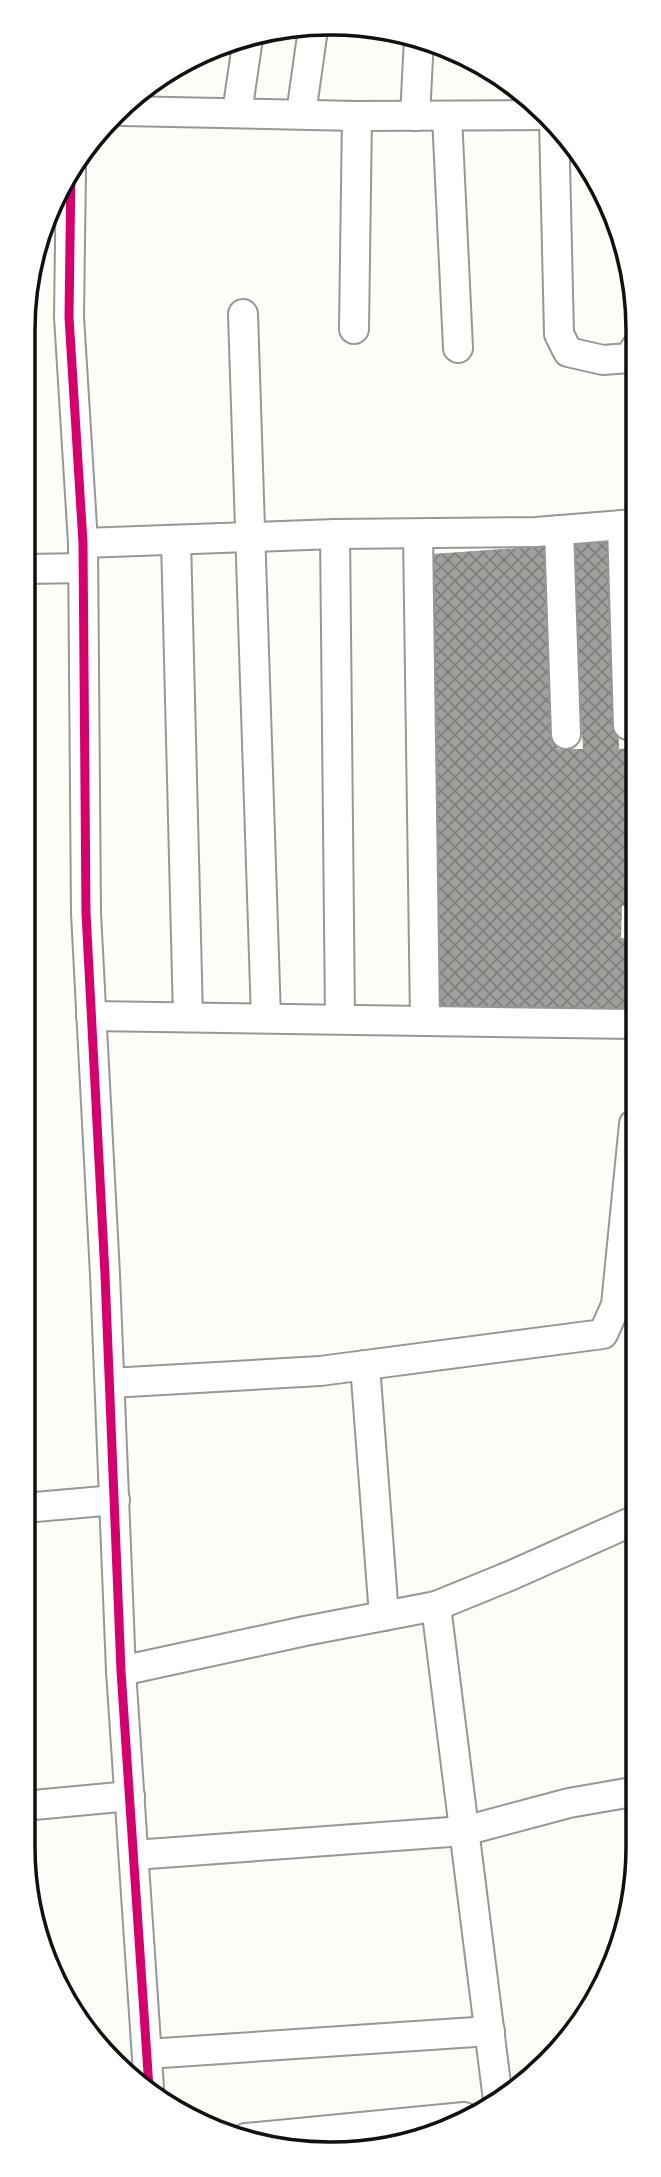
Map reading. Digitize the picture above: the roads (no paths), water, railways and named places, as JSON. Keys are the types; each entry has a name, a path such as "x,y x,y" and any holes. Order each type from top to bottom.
{"street":[{"path":"300,114 312,36"},
{"path":"237,113 247,47"},
{"path":"415,116 418,49"},
{"path":"133,111 447,116 525,108"},
{"path":"354,329 357,116"},
{"path":"447,116 458,348"},
{"path":"554,138 559,334 568,352 604,360 626,358"},
{"path":"71,190 69,317 83,556 86,913 110,1383 121,1671 148,2079"},
{"path":"243,314 266,1018"},
{"path":"35,567 176,540 559,530 626,525"},
{"path":"559,530 566,734"},
{"path":"335,534 340,1019"},
{"path":"418,534 425,1020"},
{"path":"176,540 188,1017"},
{"path":"91,1016 626,1024"},
{"path":"110,1383 320,1371 604,1334 616,1305 626,1204"},
{"path":"365,1365 384,1616"},
{"path":"35,1507 115,1500"},
{"path":"121,1671 436,1606 512,1576 626,1524"},
{"path":"436,1606 497,2091"},
{"path":"134,1855 464,1831 569,1803 626,1793"},
{"path":"35,1805 130,1796"},
{"path":"147,2054 490,2031"},
{"path":"271,2136 447,2119"}]}
